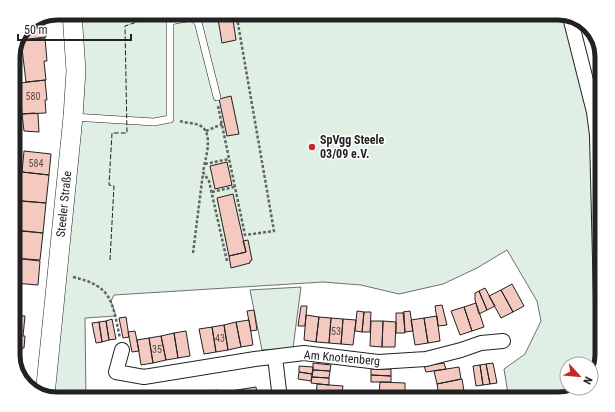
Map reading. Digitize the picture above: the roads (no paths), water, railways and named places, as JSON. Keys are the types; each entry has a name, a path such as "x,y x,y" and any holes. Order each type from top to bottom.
{"main road":[{"name":"Steeler Straße","path":"45,390 76,71 72,20"}],"street":[{"path":"571,23 595,120"},
{"name":"Am Knottenberg","path":"122,350 116,372 144,377 304,353 378,362 426,359 481,343 503,341"},
{"path":"275,357 279,392"}],"lane":[{"path":"72,116 154,122 170,119 170,22 179,20"},
{"path":"196,20 198,22 217,97"}],"place":[{"name":"SpVgg Steele 03/09 e.V.","path":"312,147"}]}
